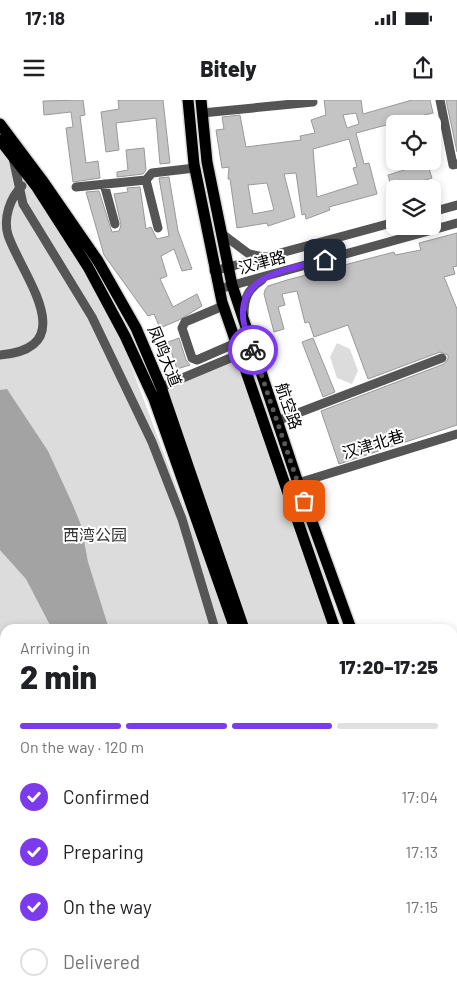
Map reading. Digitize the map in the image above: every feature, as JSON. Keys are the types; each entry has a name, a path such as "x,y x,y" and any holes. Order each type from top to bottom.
{"main road":[{"name":"航空路","path":"188,100 195,168 214,271 223,306 333,624"},
{"name":"航空路","path":"201,100 208,162 232,286 298,483 349,624"},
{"name":"凤鸣大道","path":"0,124 42,180 98,261 136,328 161,387 242,624"},
{"name":"凤鸣大道","path":"0,140 30,178 88,267 146,381 223,589 234,624"}],"street":[{"path":"440,100 454,165 457,164"},
{"path":"202,113 313,102"},
{"path":"12,156 24,204 92,316 152,442 182,519 214,624"},
{"path":"76,187 146,180 152,173 195,168"},
{"path":"0,355 18,353 36,341 44,324 37,293 8,234 7,214 20,188 30,178"},
{"path":"146,180 158,228"},
{"path":"104,184 115,224"},
{"path":"441,209 457,205"},
{"name":"汉津路","path":"219,289 457,223"},
{"name":"汉津路","path":"214,271 386,224"},
{"path":"221,233 249,254 267,257"},
{"path":"244,322 244,300 251,288 268,276"},
{"path":"223,306 185,322 182,328 192,358 197,360 238,348"},
{"path":"161,387 238,348"},
{"path":"277,421 442,358"},
{"name":"汉津北巷","path":"298,483 457,434"}],"green space":[{"name":"西湾公园","path":"0,117 53,186 119,334 228,624 0,624"},
{"path":"337,343 350,349 358,371 352,384 337,378 330,357"},
{"path":"240,354 334,624 242,624 161,387"}],"shaded area":[{"path":"7,389 48,451 72,503 81,525 88,562 107,624 49,624 26,579 0,550 0,390"}],"building":[{"path":"83,100 85,115 80,116 86,163 98,161 100,178 73,182 66,128 73,127 71,112 44,115 43,101"},
{"path":"118,100 163,100 170,163 160,164 156,118 116,123 119,150 106,152 101,112 119,109"},
{"path":"324,100 361,100 363,114 412,100 430,100 433,113 424,115 386,115 386,125 356,133 364,164 369,163 377,194 329,207 330,210 306,219 305,214 302,215 296,173 284,174 295,217 268,226 267,223 237,228 230,179 228,179 229,167 222,168 216,130 224,129 222,117 240,115 246,147 301,140 300,136 315,133 311,120 326,115","holes":["356,113 359,124 347,128 343,115","349,139 357,167 353,168 358,184 317,197 313,149","267,183 274,210 253,214 248,185"]},
{"path":"446,100 457,100 457,152"},
{"path":"144,148 146,170 143,174 117,177 117,172 128,170 126,150"},
{"path":"404,170 429,170 432,178 425,180 389,180 388,175"},
{"path":"169,177 178,231 192,269 182,271 174,249 161,256 167,276 160,279 173,307 197,294 202,306 179,320 160,328 154,314 148,316 104,255 86,192 99,191 112,232 119,231 121,225 114,194 128,192 127,188 140,187 146,229 151,227 157,239 169,236 159,178"},
{"path":"457,233 457,266 453,267 455,274 444,277 457,309 457,425 339,464 321,411 444,364 448,359 448,355 440,352 368,379 348,325 314,337 309,322 305,323 297,291 282,294 285,305 278,307 284,329 274,332 264,294 265,290 268,286 287,280 394,252 395,255 421,250 419,243"},
{"path":"179,338 186,360 190,365 177,369 168,342"},
{"path":"313,338 335,392 323,397 302,342"}],"way so far":[{"path":"253,350 304,501"}],"route":[{"path":"253,350 244,322 244,300 251,288 268,276 325,260"}]}
